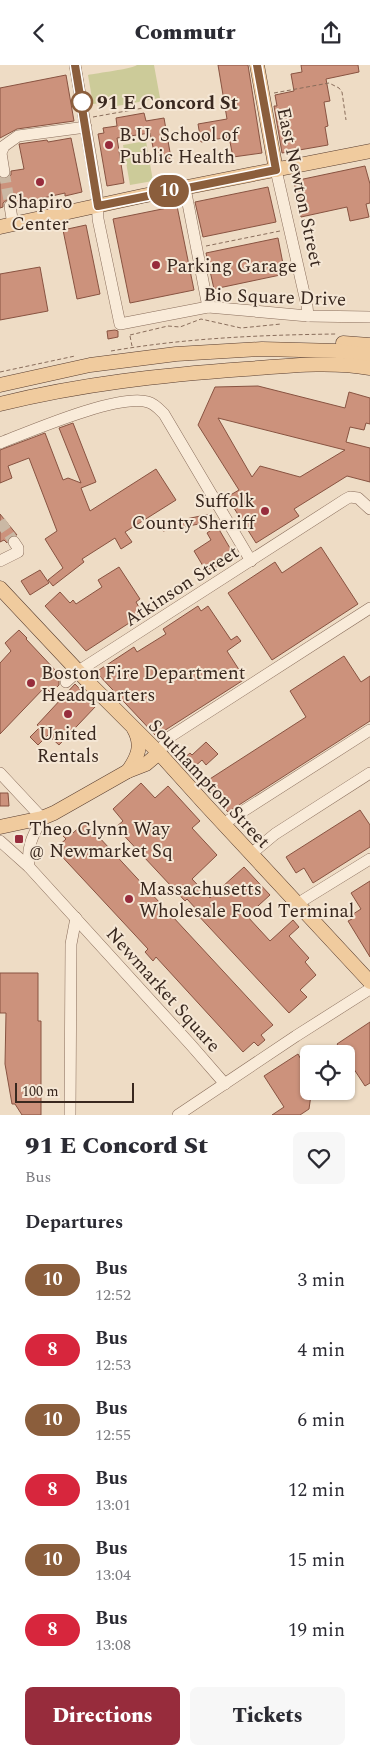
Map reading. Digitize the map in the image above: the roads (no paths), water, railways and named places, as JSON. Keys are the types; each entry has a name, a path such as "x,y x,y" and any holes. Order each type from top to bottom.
{"main road":[{"name":"East Newton Street","path":"257,65 276,170"},
{"path":"6,226 370,151"},
{"path":"262,349 312,343 370,345"},
{"path":"0,385 90,365 147,357 214,351 262,349 338,351 370,355"},
{"path":"305,365 332,372 370,377"},
{"path":"0,404 62,390 186,373 305,365 370,367"},
{"path":"0,414 29,405 62,390"},
{"name":"Southampton Street","path":"0,589 77,671 159,753 223,825 370,982"},
{"path":"128,771 137,757 140,743 132,726"},
{"path":"0,827 42,819 128,771 146,764 159,753"}],"street":[{"path":"75,65 86,123 98,206"},
{"path":"4,172 1,153 4,146 18,136 86,123"},
{"name":"East Newton Street","path":"276,170 308,316"},
{"path":"185,188 208,307"},
{"path":"6,226 10,206"},
{"name":"Bio Square Drive","path":"98,206 98,219 125,326 208,307 308,316 370,317"},
{"path":"0,443 72,415 125,402 150,403 164,413 251,561"},
{"name":"Atkinson Street","path":"66,682 77,671 346,499 354,497 361,500 370,509"},
{"path":"1,560 18,552 18,547 14,542"},
{"path":"159,753 168,738 370,608"},
{"path":"223,825 370,730"},
{"path":"0,773 42,819 31,840 27,858 28,867"},
{"path":"251,854 275,833 370,773"},
{"name":"Newmarket Square","path":"0,841 28,867 76,918 225,1084"},
{"path":"297,904 370,859"},
{"path":"70,1115 71,944 76,918"},
{"path":"178,1115 296,1035 370,989"}],"tunnel":[{"path":"4,172 10,206"},
{"path":"0,521 14,542"}],"place":[{"name":"91 E Concord St","path":"82,102"},
{"name":"B.U. School of Public Health","path":"109,145"},
{"name":"Shapiro Center","path":"40,182"},
{"name":"Parking Garage","path":"156,265"},
{"name":"Suffolk County Sheriff","path":"265,511"},
{"name":"Boston Fire Department Headquarters","path":"31,683"},
{"name":"United Rentals","path":"68,714"},
{"name":"Theo Glynn Way @ Newmarket Sq","path":"19,839"},
{"name":"Massachusetts Wholesale Food Terminal","path":"129,899"}]}
